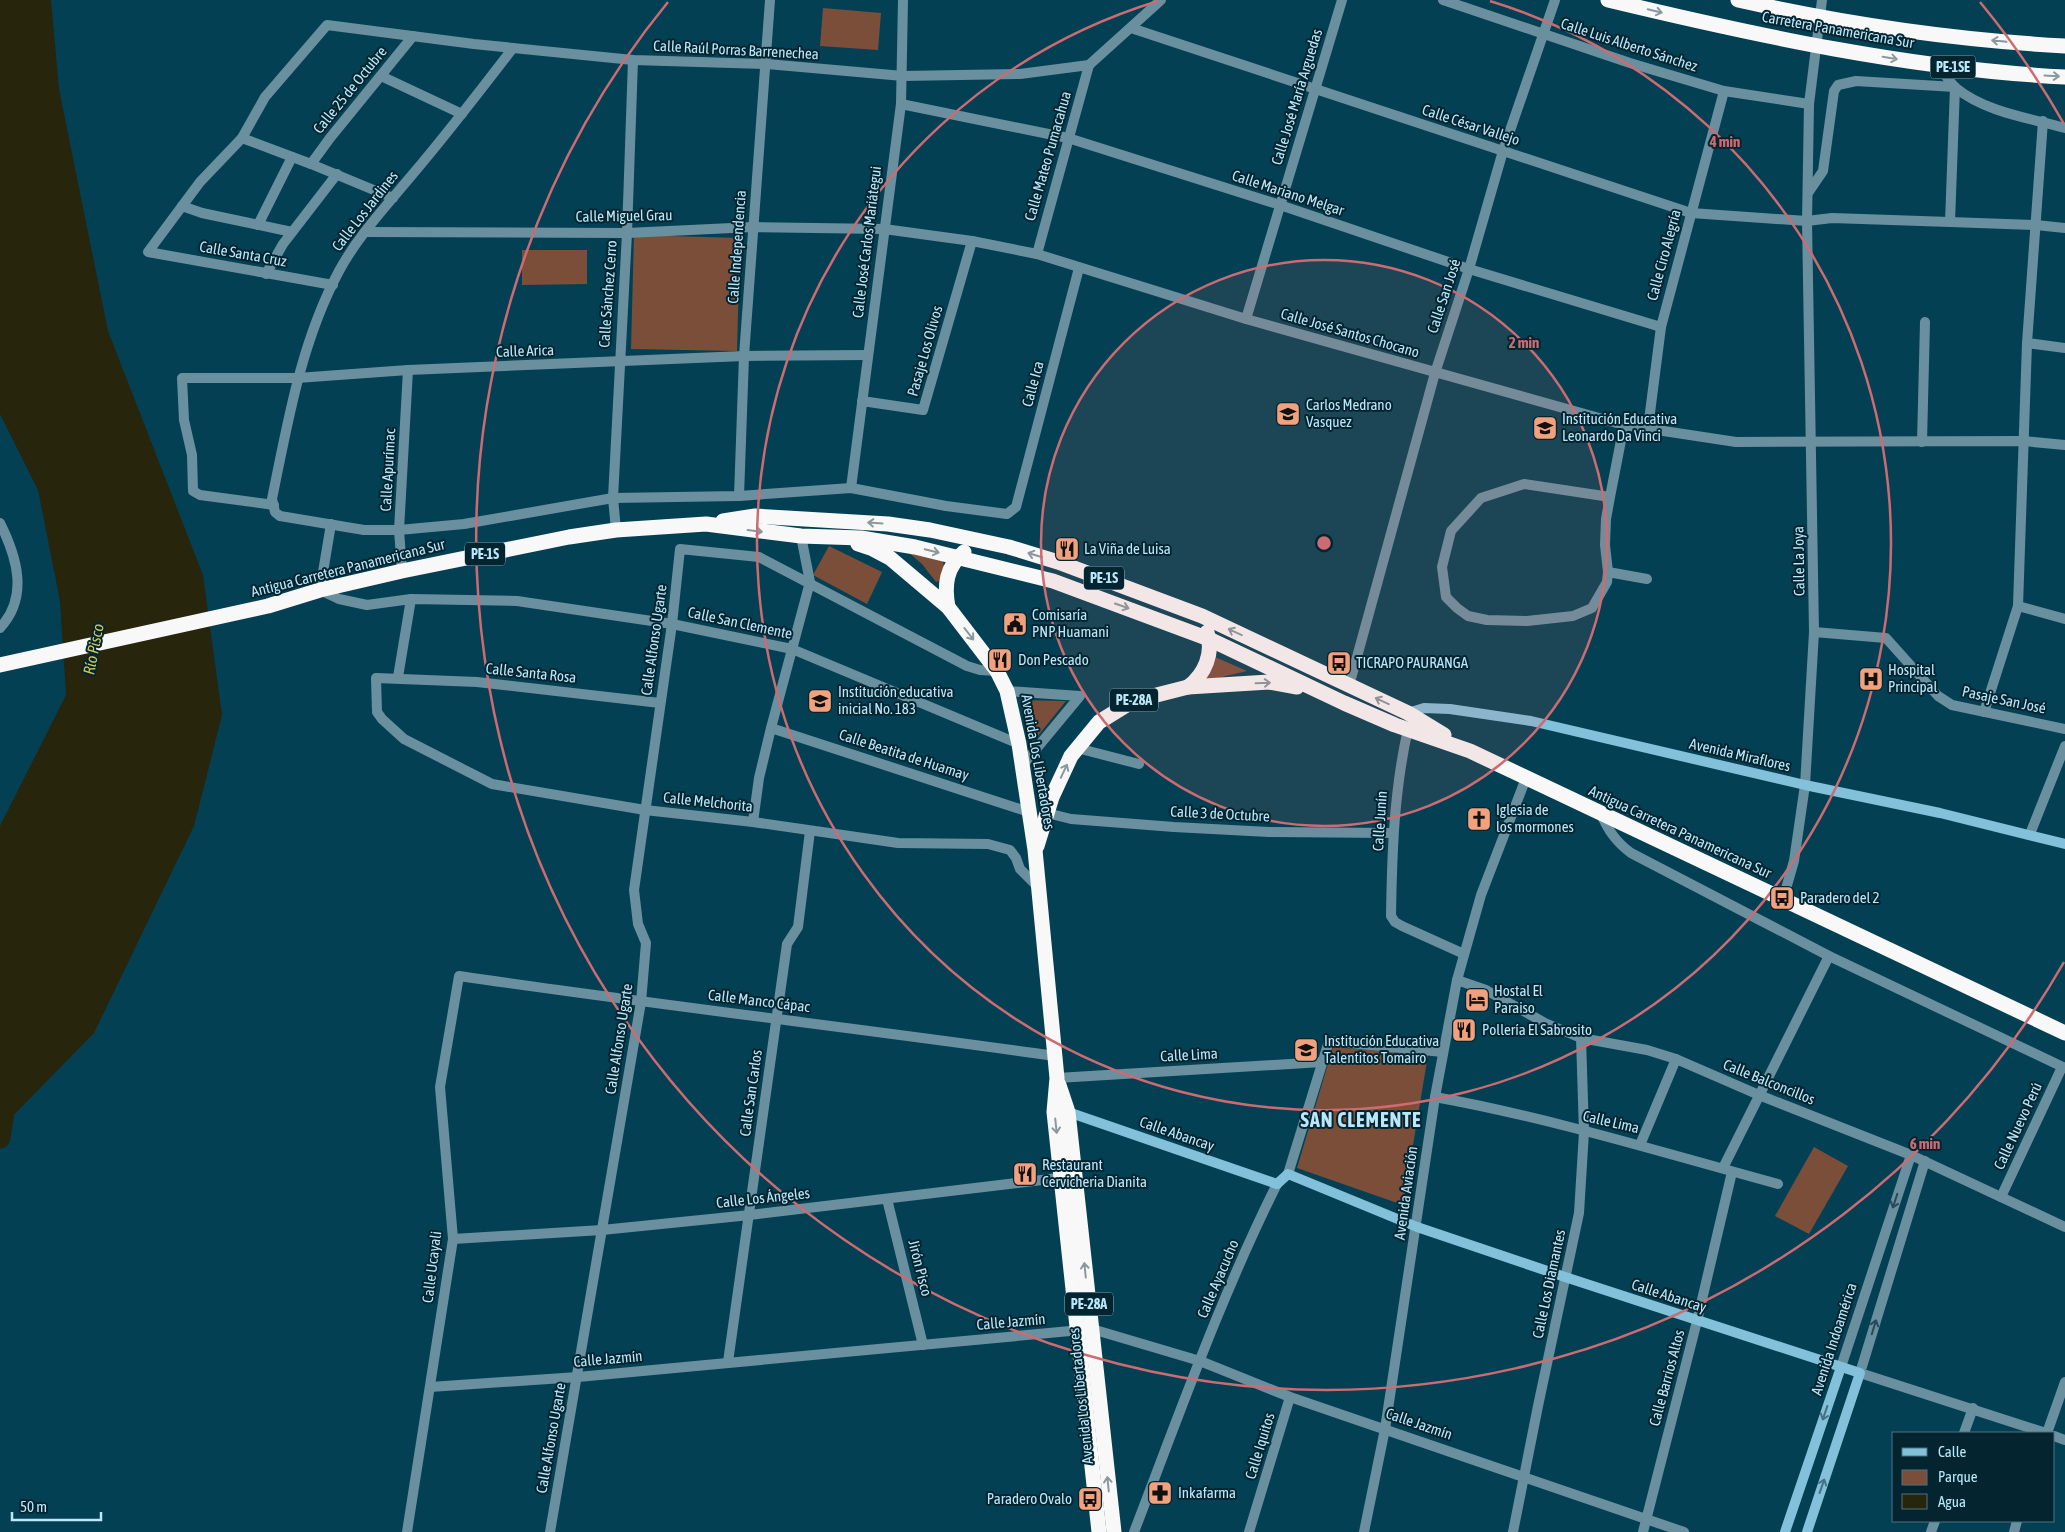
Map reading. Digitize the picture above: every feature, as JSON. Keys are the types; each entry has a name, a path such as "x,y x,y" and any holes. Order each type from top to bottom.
{"highway":[{"name":"Carretera Panamericana Sur","path":"1608,0 1769,37 1939,66 2065,77"},
{"name":"Carretera Panamericana Sur","path":"1738,0 1846,21 1943,35 2065,46"},
{"name":"Antigua Carretera Panamericana Sur","path":"0,665 268,606 320,590 402,571 569,537 616,530 706,524 755,516 888,524 930,530 1009,547 1058,562 1202,616 1408,713 1470,751 2065,1033"},
{"name":"Antigua Carretera Panamericana Sur","path":"706,524 801,536 861,538 914,547 1052,582 1209,638 1316,690 1408,729 1470,751"},
{"name":"Avenida Los Libertadores","path":"832,537 873,549 890,558 948,607 998,671 1007,691 1019,744 1036,850 1057,1078 1054,1112 1068,1177 1085,1330 1114,1532"},
{"path":"948,607 946,581 951,566 978,540"},
{"path":"1188,687 1197,680 1204,669 1210,646 1202,616"},
{"name":"PE-28A","path":"1036,850 1052,797 1071,756 1099,722 1133,701 1188,687 1269,682 1316,690"},
{"path":"1028,805 1047,813"},
{"name":"Avenida Los Libertadores","path":"1057,1078 1068,1112 1068,1177"},
{"name":"Avenida Los Libertadores","path":"1085,1330 1098,1532"}],"street":[{"name":"Calle Independencia","path":"740,496 744,356 767,64 770,0"},
{"name":"Calle José Carlos Mariátegui","path":"851,488 901,104 903,0"},
{"path":"1090,65 1104,50 1161,0"},
{"name":"Calle José María Arguedas","path":"1246,319 1342,0"},
{"name":"Calle Luis Alberto Sánchez","path":"1443,0 1630,63 1724,91 1808,104"},
{"name":"Calle San José","path":"1349,686 1435,373 1469,269 1503,152 1554,0"},
{"name":"Calle La Joya","path":"1783,900 1794,861 1805,785 1814,632 1807,220 1808,104 1822,0"},
{"name":"Calle Raúl Porras Barrenechea","path":"242,138 264,97 328,25 513,48 633,60 767,64 903,76 1020,74 1090,65"},
{"name":"Calle César Vallejo","path":"1131,28 1691,213 1807,220 1832,218 2036,225 2065,228"},
{"name":"Calle 25 de Octubre","path":"311,164 413,36"},
{"name":"Calle Los Jardines","path":"274,505 272,499 297,378 317,320 339,271 365,232 462,114 513,48"},
{"name":"Calle Sánchez Cerro","path":"616,530 613,498 627,233 633,60"},
{"name":"Calle Mateo Pumacahua","path":"1036,254 1090,65"},
{"path":"1939,66 1955,87 1986,105 2065,128"},
{"path":"380,76 462,114"},
{"path":"1808,194 1823,171 1834,91 1838,85 1856,81 1955,87"},
{"path":"1950,222 1955,87"},
{"name":"Calle Ciro Alegría","path":"1648,428 1661,327 1724,91"},
{"name":"Calle Mariano Melgar","path":"901,104 1068,138 1280,205 1469,269 1661,327"},
{"path":"1984,712 2018,606 2027,343 2043,121"},
{"path":"292,232 202,213 182,206 200,182 242,138 337,174 393,198"},
{"path":"258,225 292,157"},
{"path":"266,274 283,244 337,174"},
{"name":"Calle Santa Cruz","path":"182,206 148,252 332,285"},
{"name":"Calle Miguel Grau","path":"365,232 627,233 753,226 884,229"},
{"name":"Calle José Santos Chocano","path":"884,229 972,241 1036,254 1246,319 1624,425 1736,442 2023,441 2065,445"},
{"name":"Pasaje Los Olivos","path":"862,401 923,410 972,241"},
{"name":"Calle Ica","path":"851,488 999,514 1007,514 1016,507 1079,268"},
{"path":"1922,442 1925,322"},
{"path":"2027,343 2065,348"},
{"name":"Calle Arica","path":"274,505 200,495 193,491 194,471 184,420 182,378 297,378 408,370 619,363 744,356 868,355"},
{"name":"Calle Apurímac","path":"402,571 399,530 408,370"},
{"path":"1610,497 1524,484 1481,498 1450,531 1442,567 1446,597 1468,616 1487,620 1527,621 1573,616 1592,608 1607,582 1606,519 1624,425"},
{"path":"274,505 275,512 280,516 364,530 399,530 464,524 613,498 740,496 851,488"},
{"path":"0,523 13,554 19,583 15,604 0,628"},
{"path":"320,590 330,524"},
{"path":"753,822 759,778 810,582 801,536"},
{"name":"Calle Alfonso Ugarte","path":"550,1532 641,1002 646,943 638,924 634,890 672,624 680,550 759,557 810,582"},
{"path":"1608,572 1647,579"},
{"path":"810,582 967,666 980,670 998,671"},
{"name":"Calle San Clemente","path":"320,590 352,603 367,605 411,599 517,601 672,624 792,649 1019,744"},
{"path":"398,677 411,599"},
{"path":"2018,606 2065,619"},
{"name":"Pasaje San José","path":"1814,632 1886,638 1938,696 1952,705 2065,729"},
{"name":"Calle Santa Rosa","path":"377,712 376,678 398,677 478,682 660,703"},
{"path":"1007,691 1080,696 1022,766"},
{"name":"Avenida Miraflores","path":"1408,713 1424,708 1486,713 1531,721 1805,785 2030,834 2065,844"},
{"name":"Calle Melchorita","path":"377,712 404,739 492,784 645,810 753,822 898,843 988,844 1010,850 1016,858 1020,869 1038,887"},
{"name":"Calle Beatita de Huamay","path":"771,728 1028,805"},
{"name":"Calle Junín","path":"1408,729 1399,766 1393,832 1391,916 1395,922 1402,926 1464,954"},
{"path":"2030,834 2065,746"},
{"path":"1077,748 1139,764"},
{"name":"Avenida Aviación","path":"1364,1532 1385,1429 1435,1097 1457,980 1481,895 1526,778"},
{"name":"Calle 3 de Octubre","path":"1047,813 1071,820 1174,827 1269,832 1393,832"},
{"path":"1601,814 1609,832 1621,846 1631,853 1829,956 2064,1067"},
{"name":"Calle San Carlos","path":"728,1362 787,944 798,927 810,831"},
{"name":"Calle Barrios Altos","path":"1642,1532 1697,1321 1727,1170 1759,1095 1829,956"},
{"name":"Calle Manco Cápac","path":"459,976 641,1002 776,1018 1055,1056"},
{"name":"Calle Ucayali","path":"407,1532 453,1239 440,1088 459,976"},
{"name":"Calle Balconcillos","path":"1457,980 1486,990 1545,1023 1581,1038 1647,1050 1676,1059 1759,1095 1925,1161 2065,1227"},
{"name":"Calle Los Diamantes","path":"1513,1532 1579,1213 1584,1132 1581,1038"},
{"path":"1288,1174 1329,1040 1443,1052"},
{"path":"1640,1145 1676,1059"},
{"name":"Calle Lima","path":"1057,1078 1322,1062"},
{"name":"Calle Nuevo Perú","path":"2001,1197 2064,1067"},
{"name":"Calle Lima","path":"1435,1097 1501,1109 1640,1145 1778,1184"},
{"name":"Calle Abancay","path":"1068,1112 1277,1184"},
{"name":"Avenida Indoamérica","path":"1785,1532 1911,1155"},
{"path":"1807,1532 1860,1373 1925,1161"},
{"name":"Calle Ayacucho","path":"1134,1532 1200,1361 1260,1218 1277,1184 1288,1174"},
{"name":"Calle Abancay","path":"1288,1174 1417,1226 1565,1277 2044,1432"},
{"name":"Calle Los Ángeles","path":"453,1239 602,1230 750,1215 1068,1177"},
{"name":"Jirón Pisco","path":"887,1199 923,1345"},
{"name":"Calle Jazmín","path":"430,1387 578,1377 1085,1330 1200,1361 1290,1397 1684,1532"},
{"path":"2047,1432 2065,1382"},
{"name":"Calle Iquitos","path":"1249,1532 1290,1397"},
{"path":"1964,1432 1973,1408"}],"green space":[{"path":"823,8 881,13 878,50 820,46"},
{"path":"634,235 740,238 737,351 631,349"},
{"path":"522,250 587,250 587,284 522,285"},
{"path":"829,546 882,572 867,604 813,575"},
{"path":"908,552 942,557 944,566 941,580 936,582 922,564"},
{"path":"1215,657 1247,671 1205,681"},
{"path":"1020,700 1066,701 1033,742"},
{"path":"1333,1047 1428,1055 1403,1205 1297,1168"},
{"path":"1814,1147 1848,1166 1809,1234 1775,1216"}],"water":[{"path":"0,0 51,0 59,89 108,331 203,575 222,715 194,826 94,1033 0,1129 0,826 66,695 60,601 38,490 0,414"}],"waterway":[{"name":"Río Pisco","path":"0,1138 6,1099"}],"place":[{"name":"Carlos Medrano Vasquez","path":"1288,414"},
{"name":"Institución Educativa Leonardo Da Vinci","path":"1545,428"},
{"name":"La Viña de Luisa","path":"1067,549"},
{"name":"Comisaría PNP Huamani","path":"1015,624"},
{"name":"Don Pescado","path":"1000,660"},
{"name":"TICRAPO PAURANGA","path":"1339,663"},
{"name":"Hospital Principal","path":"1871,679"},
{"name":"Institución educativa inicial No. 183","path":"820,701"},
{"name":"Iglesia de los mormones","path":"1479,819"},
{"name":"Paradero del 2","path":"1782,898"},
{"name":"Hostal El Paraiso","path":"1477,1000"},
{"name":"Pollería El Sabrosito","path":"1464,1030"},
{"name":"Institución Educativa Talentitos Tomairo","path":"1306,1050"},
{"name":"Restaurant Cervicheria Dianita","path":"1025,1174"},
{"name":"Inkafarma","path":"1160,1493"},
{"name":"Paradero Ovalo","path":"1090,1499"}],"district":[{"name":"SAN CLEMENTE","path":"1361,1120"}]}
